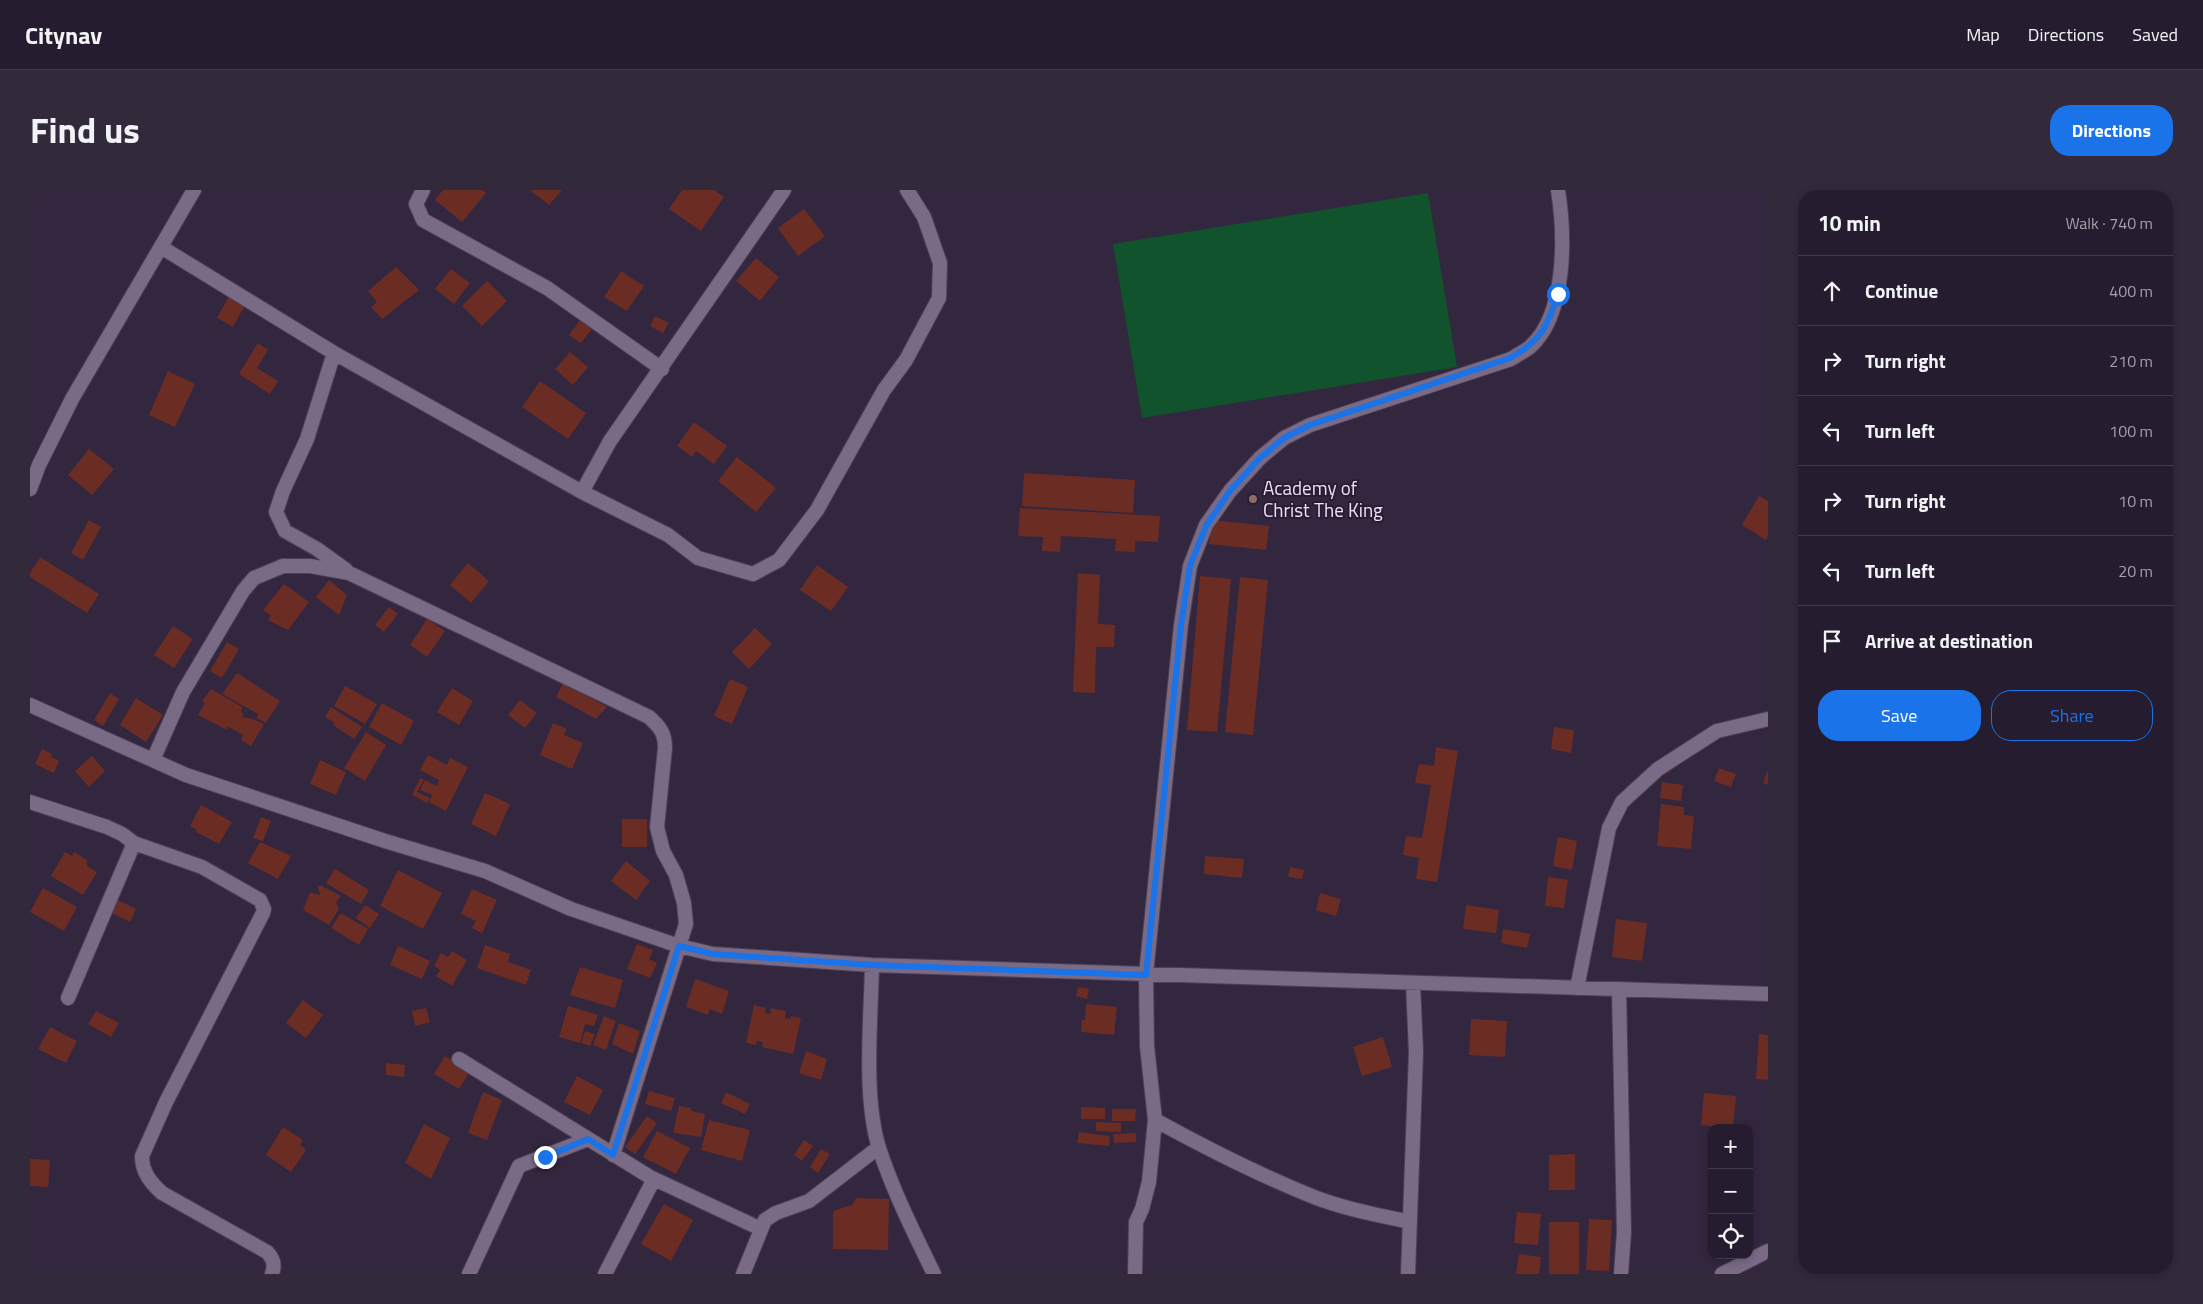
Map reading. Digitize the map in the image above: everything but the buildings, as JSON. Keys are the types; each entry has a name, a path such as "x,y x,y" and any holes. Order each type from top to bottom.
{"street":[{"path":"30,489 34,463 194,190"},
{"path":"423,190 416,204 423,220 547,288 662,369"},
{"path":"582,492 610,441 662,369 784,190"},
{"path":"161,247 334,353 582,492 668,535 698,558 753,574 779,560 817,510 884,390 906,360 939,298 940,263 924,217 907,190"},
{"path":"1135,1274 1136,1222 1142,1209 1149,1182 1155,1120 1147,1046 1146,975 1181,625 1190,566 1206,526 1230,491 1260,458 1284,438 1310,425 1510,358 1530,347 1547,325 1558,294 1562,259 1558,190"},
{"path":"334,353 307,439 283,491 276,512 285,532 317,549 350,573 649,717 660,727 665,737 657,827 659,839 676,876 684,903 686,924 613,1155"},
{"path":"153,760 183,692 243,591 254,578 282,566 310,566 350,573"},
{"path":"30,705 186,775 366,835 485,871 571,908 679,946 713,954 872,965 1768,994"},
{"path":"1577,988 1609,828 1622,802 1658,769 1717,731 1768,719"},
{"path":"30,802 107,827 122,834 134,843 202,867 260,900 263,913 166,1102 142,1156 142,1164 153,1185 162,1193 267,1252 274,1259 275,1267 272,1274"},
{"path":"68,998 134,843"},
{"path":"872,965 871,1097 879,1147 904,1210 934,1274"},
{"path":"1408,1274 1416,1052 1413,983"},
{"path":"1619,990 1624,1232 1621,1274"},
{"path":"459,1059 654,1179 761,1229"},
{"path":"1155,1120 1233,1161 1314,1197 1356,1210 1410,1222"},
{"path":"469,1274 519,1166 588,1139"},
{"path":"743,1274 765,1220 776,1213 809,1201 879,1147"},
{"path":"605,1274 654,1179"},
{"path":"1722,1274 1768,1251"}],"green space":[{"path":"1428,193 1457,367 1142,418 1113,244"}],"place":[{"name":"Academy of Christ The King","path":"1253,499"}],"route":[{"path":"545,1157 588,1139 613,1155 679,946 713,954 872,965 1146,975 1181,625 1190,566 1206,526 1230,491 1260,458 1284,438 1310,425 1510,358 1530,347 1547,325 1558,294"}]}
